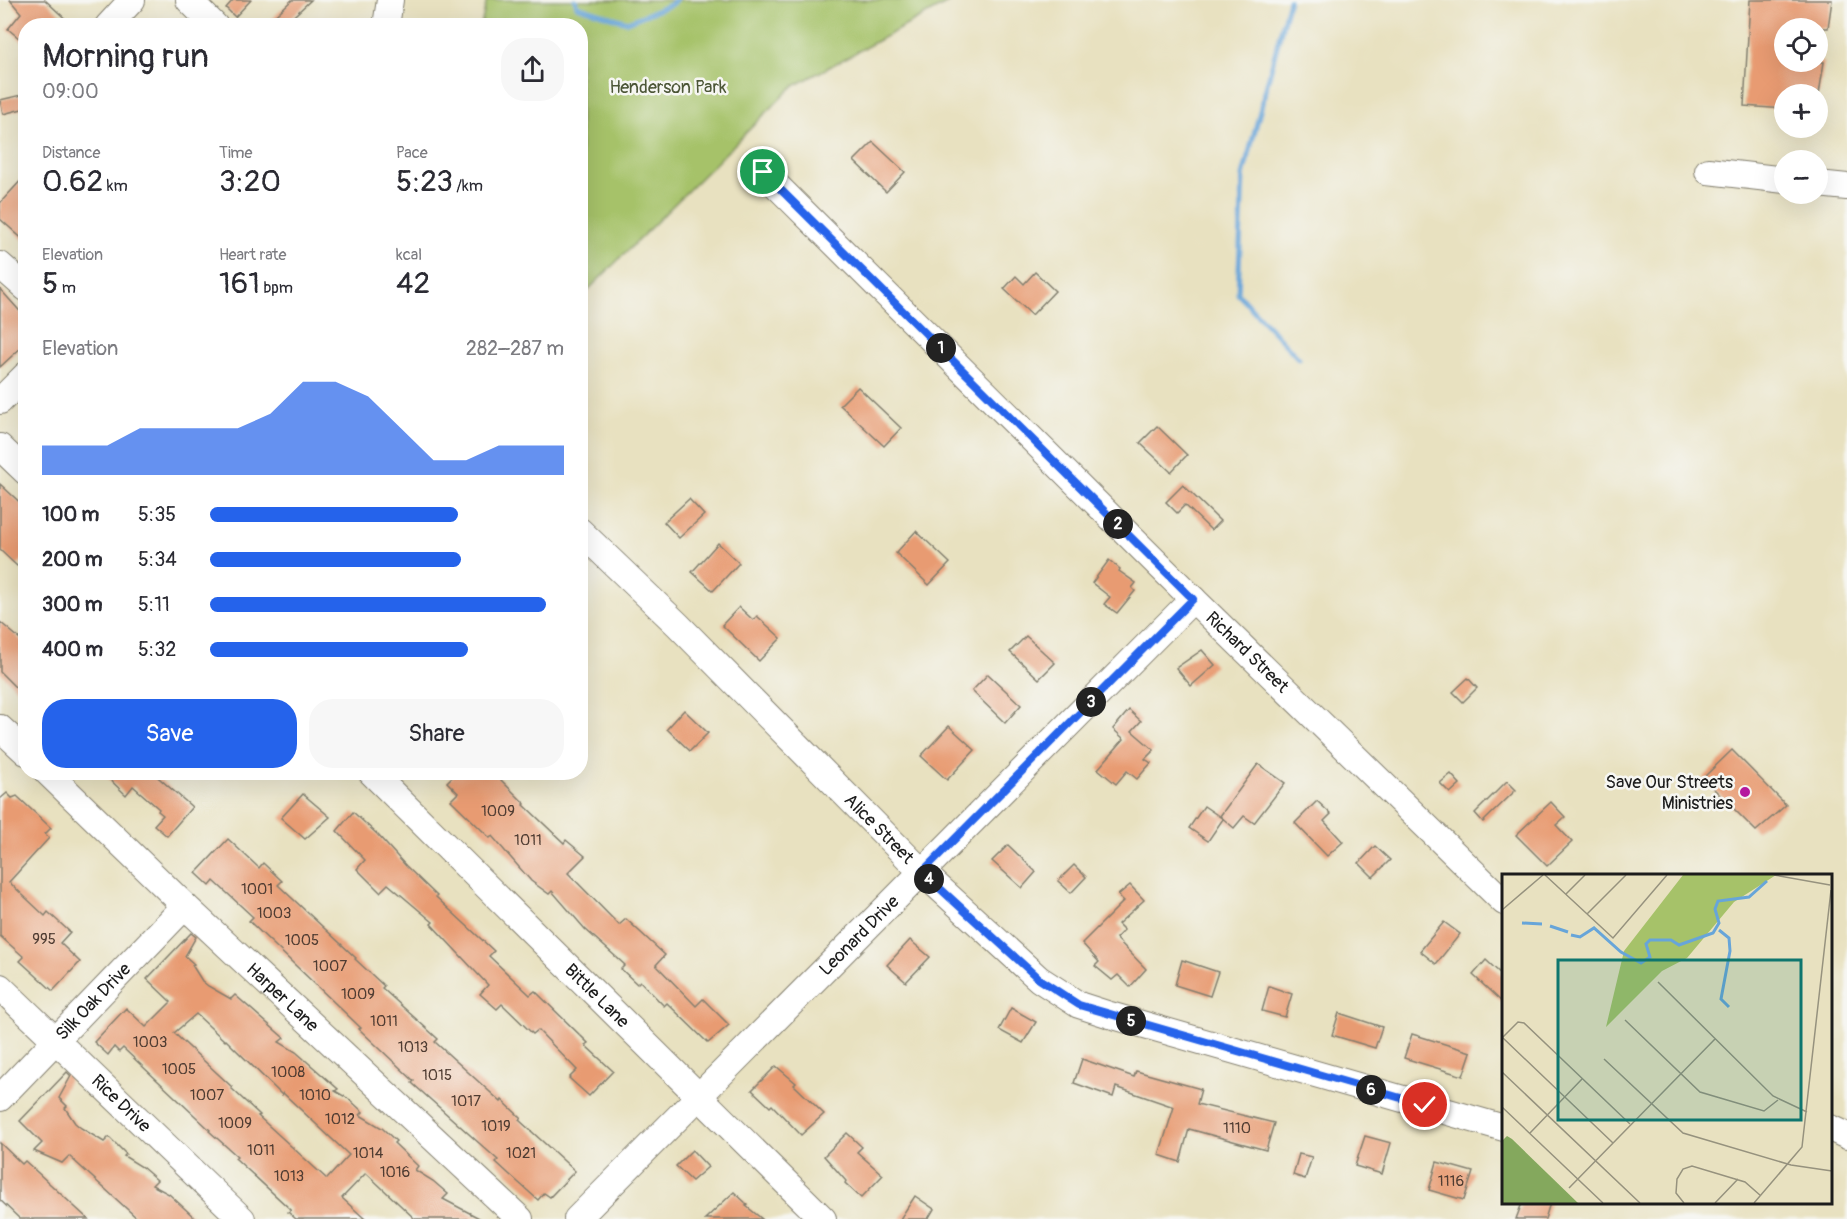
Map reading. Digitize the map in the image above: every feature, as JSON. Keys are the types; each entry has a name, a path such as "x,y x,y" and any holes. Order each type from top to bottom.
{"street":[{"path":"115,18 132,0"},
{"path":"189,0 207,18"},
{"path":"387,18 390,0"},
{"path":"1708,171 1774,179"},
{"name":"Richard Street","path":"763,172 1193,599 1502,901"},
{"path":"1828,185 1847,187"},
{"path":"0,265 18,281"},
{"path":"0,401 18,383"},
{"path":"0,447 18,464"},
{"name":"Alice Street","path":"588,539 678,625 922,872 1039,979 1079,1005 1502,1128"},
{"name":"Leonard Drive","path":"577,1219 1193,599"},
{"path":"0,728 18,745"},
{"name":"Harper Lane","path":"55,780 184,906 520,1219"},
{"name":"Bittle Lane","path":"378,780 823,1219"},
{"name":"Silk Oak Drive","path":"0,1098 184,906"},
{"name":"Rice Drive","path":"0,987 242,1219"},
{"path":"1832,1129 1847,1136"}],"green space":[{"name":"Henderson Park","path":"487,0 953,0 792,87 588,290 588,18 483,18"}],"building":[{"path":"10,0 45,0 64,18 18,18 18,37 8,29 21,13"},
{"path":"233,0 251,0 235,17 226,8"},
{"path":"292,0 311,0 292,18 273,18"},
{"path":"1750,0 1832,0 1828,28 1828,18 1774,18 1774,72 1822,72 1821,84 1774,84 1774,108 1744,106"},
{"path":"18,96 18,110 3,114 0,100"},
{"path":"873,142 905,172 886,192 854,161"},
{"path":"18,184 18,235 0,219 0,203"},
{"path":"1035,272 1055,291 1032,315 1004,289 1016,276 1024,284"},
{"path":"0,289 18,309 18,350 0,367"},
{"path":"858,387 901,428 884,446 840,405"},
{"path":"1157,426 1187,455 1171,472 1140,443"},
{"path":"0,484 18,501 18,565 0,550"},
{"path":"1183,485 1220,521 1211,530 1185,505 1177,513 1166,502"},
{"path":"689,499 704,515 679,538 664,522"},
{"path":"916,531 950,563 929,585 896,553"},
{"path":"718,543 739,563 713,591 692,572"},
{"path":"1109,560 1120,569 1119,571 1136,583 1132,588 1135,591 1117,613 1104,604 1110,597 1092,583"},
{"path":"739,607 753,620 757,616 781,638 759,661 722,625"},
{"path":"0,622 18,637 18,690 0,672"},
{"path":"1026,636 1055,663 1039,679 1010,652"},
{"path":"1202,650 1215,665 1191,686 1176,668"},
{"path":"988,674 1021,705 1005,723 972,691"},
{"path":"1468,678 1477,688 1463,702 1453,692"},
{"path":"684,710 708,733 690,751 667,729"},
{"path":"1129,710 1141,721 1132,731 1154,750 1145,759 1151,763 1137,779 1127,771 1116,784 1098,769 1124,739 1113,729"},
{"path":"949,726 975,750 947,780 921,756"},
{"name":"Save Our Streets Ministries","path":"1732,750 1786,805 1756,831 1703,778"},
{"path":"1258,764 1285,783 1254,823 1244,816 1234,828 1220,816"},
{"path":"1451,774 1460,784 1450,793 1440,783"},
{"path":"110,780 161,780 192,807 167,836 154,825 163,815 158,811 159,809 133,786 126,795"},
{"path":"449,780 501,780 564,843 566,840 585,856 568,873 619,925 626,919 665,955 656,965 696,1006 703,999 729,1025 708,1043 667,1003 664,1006 640,981 637,984 621,969 625,965 585,929 552,891 549,894 531,881 492,836 490,838 451,800 458,793 447,782"},
{"path":"1507,781 1516,790 1483,822 1475,813"},
{"path":"7,793 12,798 17,796 51,828 45,834 49,838 9,882 45,916 48,912 70,932 60,943 80,962 53,991 20,961 24,957 0,936 0,799"},
{"path":"303,794 330,817 305,839 281,818"},
{"path":"1317,801 1331,814 1324,821 1343,842 1327,856 1295,823"},
{"path":"1551,802 1565,817 1556,825 1572,842 1547,866 1516,835"},
{"path":"1204,806 1223,819 1208,841 1189,828"},
{"path":"353,812 377,834 436,897 494,951 489,956 530,995 535,991 588,1043 585,1045 613,1071 589,1096 569,1078 577,1070 538,1030 533,1034 502,1004 497,1009 480,994 488,985 431,924 433,922 388,884 380,892 357,869 365,860 337,831"},
{"path":"228,839 259,868 263,863 282,881 278,885 356,958 384,986 382,988 438,1039 435,1042 501,1102 502,1100 521,1118 519,1120 575,1171 550,1197 544,1193 538,1200 509,1174 496,1162 498,1160 412,1083 414,1081 359,1029 361,1028 249,921 253,917 214,881 210,886 196,873"},
{"path":"1008,845 1036,872 1022,888 992,861"},
{"path":"1375,846 1390,860 1373,877 1359,863"},
{"path":"1074,865 1086,877 1071,893 1058,881"},
{"path":"1130,885 1144,900 1118,924 1124,930 1116,938 1146,969 1130,987 1118,975 1112,980 1095,966 1099,962 1082,943 1124,901 1118,895"},
{"path":"1444,922 1460,934 1436,964 1420,951"},
{"path":"191,933 196,937 185,956 194,964 192,965 202,981 231,999 235,995 284,1038 279,1042 296,1052 338,1089 335,1091 349,1099 363,1112 360,1115 382,1128 396,1141 394,1143 418,1166 415,1170 448,1194 443,1199 481,1219 415,1219 366,1173 342,1198 365,1219 296,1219 288,1212 291,1210 235,1158 237,1156 123,1048 119,1052 114,1047 108,1055 94,1042 126,1008 146,1027 171,1002 147,979","holes":["196,1014 349,1155 327,1179 258,1116 260,1115 232,1087 174,1033"]},
{"path":"910,940 930,957 906,982 887,965"},
{"path":"1182,960 1218,972 1210,996 1175,985"},
{"path":"1486,960 1502,975 1502,1002 1473,975"},
{"path":"1269,986 1292,994 1285,1017 1262,1011"},
{"path":"1011,1008 1036,1022 1023,1043 999,1030"},
{"path":"1339,1013 1382,1027 1375,1048 1332,1035"},
{"path":"1412,1034 1471,1052 1463,1076 1404,1058"},
{"path":"1082,1059 1134,1077 1136,1071 1201,1089 1197,1104 1274,1123 1266,1150 1189,1129 1180,1162 1159,1155 1174,1107 1116,1087 1113,1097 1074,1083"},
{"path":"776,1066 796,1083 794,1085 824,1114 801,1135 772,1105 770,1107 752,1090"},
{"path":"67,1072 71,1076 59,1098 67,1106 65,1108 75,1123 104,1142 109,1137 126,1154 124,1156 157,1180 152,1185 169,1194 196,1219 138,1219 69,1156 62,1163 34,1151 42,1143 20,1121"},
{"path":"847,1133 862,1147 857,1152 883,1175 861,1198 845,1183 846,1181 824,1156"},
{"path":"1365,1136 1391,1143 1382,1174 1355,1166"},
{"path":"0,1143 22,1164 25,1161 88,1219 20,1219 0,1200"},
{"path":"692,1150 708,1167 692,1181 676,1166"},
{"path":"1299,1154 1312,1157 1305,1179 1293,1175"},
{"path":"1437,1162 1473,1172 1464,1200 1429,1190"},
{"path":"734,1192 762,1219 705,1219"},
{"path":"915,1196 934,1209 928,1219 900,1219"},
{"path":"1522,1204 1550,1204 1545,1219 1516,1219"}],"waterway":[{"path":"575,0 577,6 627,22 670,5 676,0"},
{"path":"1289,0 1243,176 1238,294 1299,359"}],"place":[{"name":"Save Our Streets Ministries","path":"1745,792"}],"route":[{"path":"763,172 1193,599 922,872 1039,979 1079,1005 1425,1105"}]}
